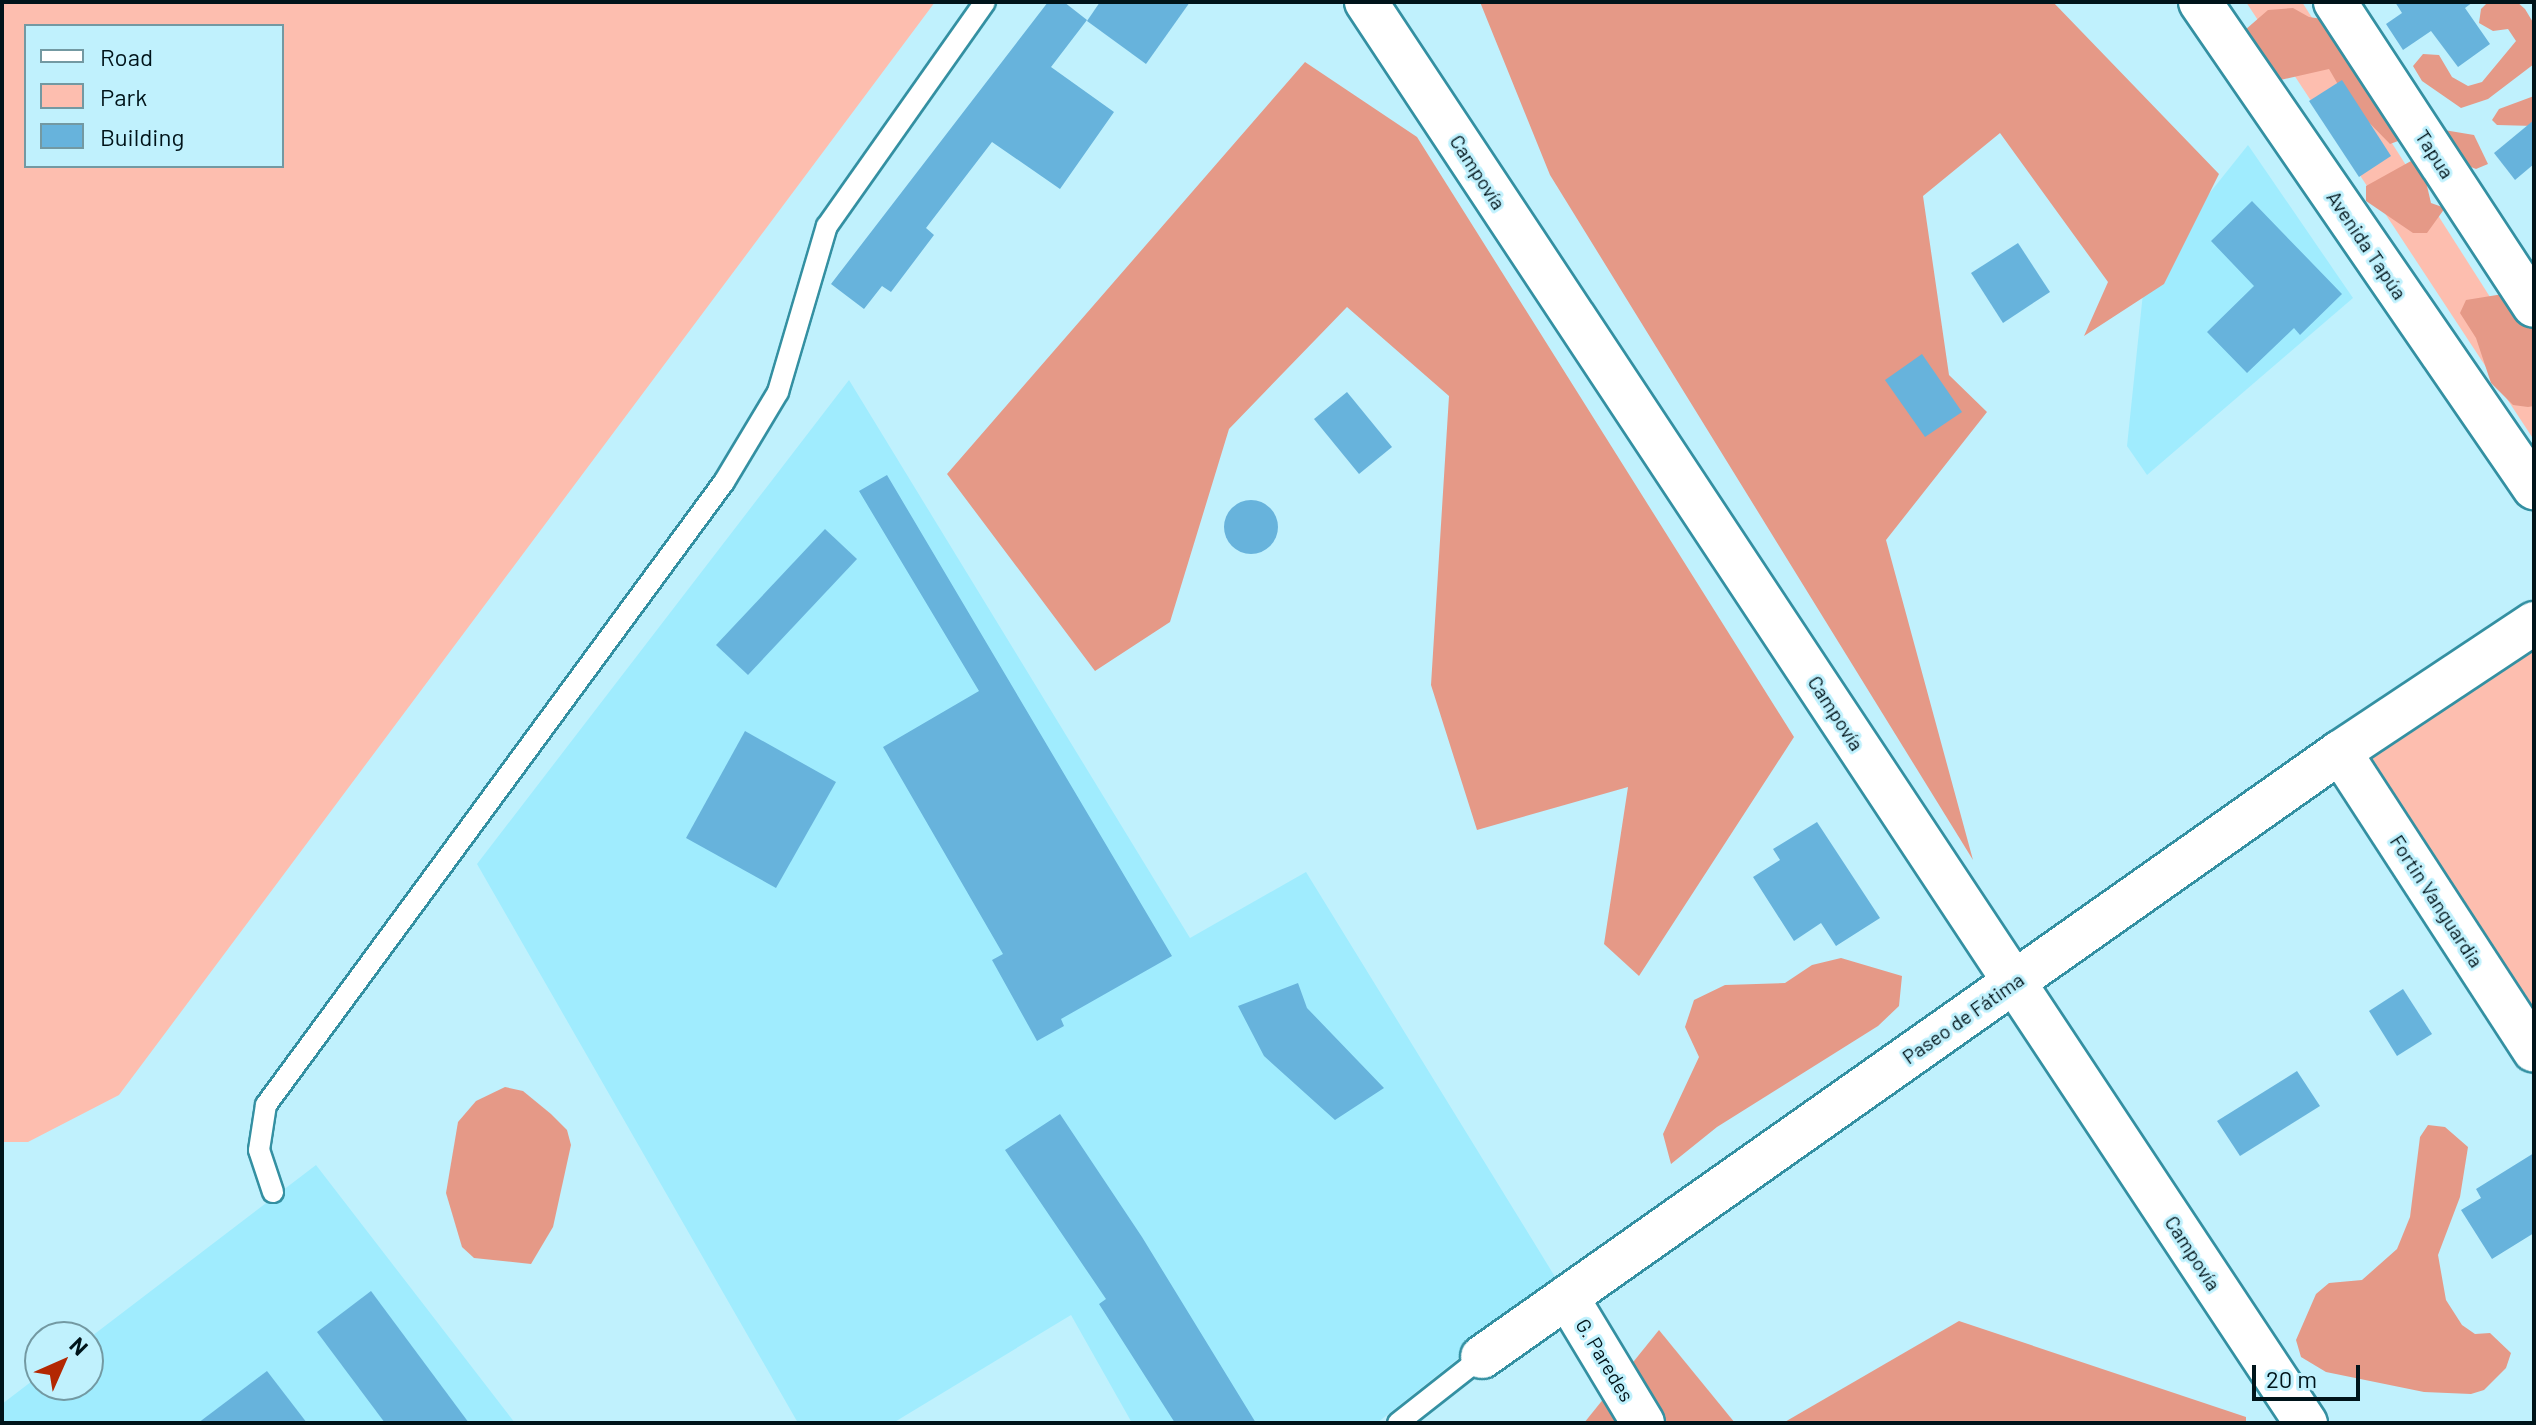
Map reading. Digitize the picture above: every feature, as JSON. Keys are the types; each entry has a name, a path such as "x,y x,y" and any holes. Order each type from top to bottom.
{"street":[{"name":"Campovía","path":"1366,2 2306,1423"},
{"name":"Avenida Tapúa","path":"2200,2 2534,488"},
{"name":"Tapua","path":"2335,2 2534,306"},
{"name":"Paseo de Fátima","path":"1482,1357 2340,752 2534,623"},
{"name":"Fortin Vanguardia","path":"2340,752 2534,1051"},
{"name":"G. Paredes","path":"1567,1297 1643,1423"}],"lane":[{"path":"273,1192 259,1150 266,1105 724,482 778,392 827,226 985,2"},
{"name":"Paseo de Fátima","path":"1398,1423 1482,1357"}],"shaded area":[{"path":"1480,2 2053,2 2219,174 2164,284 2084,336 2108,282 2000,133 1923,196 1949,375 1987,412 1886,540 1973,860 1550,175"},
{"path":"2488,2 2517,2 2525,9 2534,24 2534,64 2488,99 2461,108 2422,81 2413,66 2423,54 2439,55 2452,77 2468,86 2482,82 2516,41 2508,29 2493,31 2479,23 2481,9"},
{"path":"2293,8 2309,17 2342,22 2406,138 2390,144 2347,100 2329,69 2280,80 2266,74 2245,30 2268,10"},
{"path":"1305,62 1417,137 1794,737 1639,976 1604,944 1628,787 1477,830 1431,685 1449,396 1347,307 1229,429 1170,622 1095,671 947,474"},
{"path":"2534,96 2534,126 2497,125 2492,120 2499,109"},
{"path":"2444,130 2474,135 2488,164 2476,169 2448,158"},
{"path":"2248,145 2353,298 2147,475 2127,446 2145,274"},
{"path":"2420,156 2431,203 2445,208 2427,233 2413,233 2366,201 2366,186"},
{"path":"2534,289 2534,406 2528,407 2513,405 2491,383 2476,338 2460,313 2466,300"},
{"path":"849,380 1190,938 1306,872 1557,1280 1377,1423 1132,1423 1071,1315 893,1423 798,1423 477,864"},
{"path":"1841,958 1902,976 1899,1006 1878,1026 1717,1127 1671,1164 1663,1134 1699,1057 1685,1027 1694,1000 1725,985 1785,983 1812,965"},
{"path":"505,1087 523,1091 551,1114 567,1130 571,1145 553,1227 531,1264 474,1258 462,1247 446,1193 458,1122 476,1101"},
{"path":"2428,1125 2445,1127 2468,1147 2460,1197 2438,1255 2446,1300 2462,1325 2475,1334 2490,1333 2511,1353 2506,1368 2484,1390 2471,1394 2424,1392 2326,1372 2301,1357 2296,1340 2316,1294 2329,1283 2362,1280 2397,1249 2410,1217 2420,1137"},
{"path":"316,1165 515,1423 2,1423 2,1404 24,1387 24,1401 104,1401 104,1327"},
{"path":"1959,1321 2246,1417 2246,1423 1783,1423"},
{"path":"1659,1330 1735,1423 1584,1423"}],"green space":[{"path":"2,2 935,2 119,1095 28,1142 2,1142"},
{"path":"2246,2 2302,2 2534,366 2534,440"},
{"path":"2534,623 2534,1051 2340,752"}],"building":[{"path":"1048,2 1064,2 1087,20 1051,67 1114,112 1060,189 992,142 926,228 934,235 891,292 882,286 864,309 831,284"},
{"path":"1100,2 1190,2 1146,64 1087,21"},
{"path":"2395,2 2473,2 2465,8 2490,44 2458,67 2431,31 2403,50 2386,24 2402,13"},
{"path":"2342,80 2391,156 2359,177 2309,101"},
{"path":"2534,120 2534,164 2515,180 2494,153"},
{"path":"2252,201 2342,294 2300,335 2294,328 2247,373 2207,332 2254,286 2211,241"},
{"path":"2018,243 2050,292 2003,323 1971,273"},
{"path":"1922,354 1962,412 1925,437 1885,380"},
{"path":"1347,392 1392,447 1359,474 1314,419"},
{"path":"887,475 1172,956 1061,1019 1064,1026 1037,1041 992,960 1003,954 883,747 979,691 859,491"},
{"path":"1251,500 1270,508 1278,527 1270,546 1251,554 1232,546 1224,527 1232,508"},
{"path":"825,529 857,559 748,675 716,645"},
{"path":"745,731 836,782 776,888 686,838"},
{"path":"1817,822 1880,918 1836,946 1821,923 1794,941 1753,877 1780,860 1773,849"},
{"path":"1298,983 1307,1008 1384,1088 1335,1120 1264,1056 1238,1006"},
{"path":"2403,989 2432,1034 2397,1056 2369,1011"},
{"path":"2297,1071 2320,1106 2240,1156 2217,1121"},
{"path":"1060,1114 1142,1237 1256,1423 1175,1423 1099,1304 1106,1299 1005,1150"},
{"path":"2534,1153 2534,1233 2492,1259 2461,1210 2481,1198 2476,1189"},
{"path":"371,1291 469,1423 385,1423 317,1332"},
{"path":"267,1371 307,1423 198,1423"}]}
